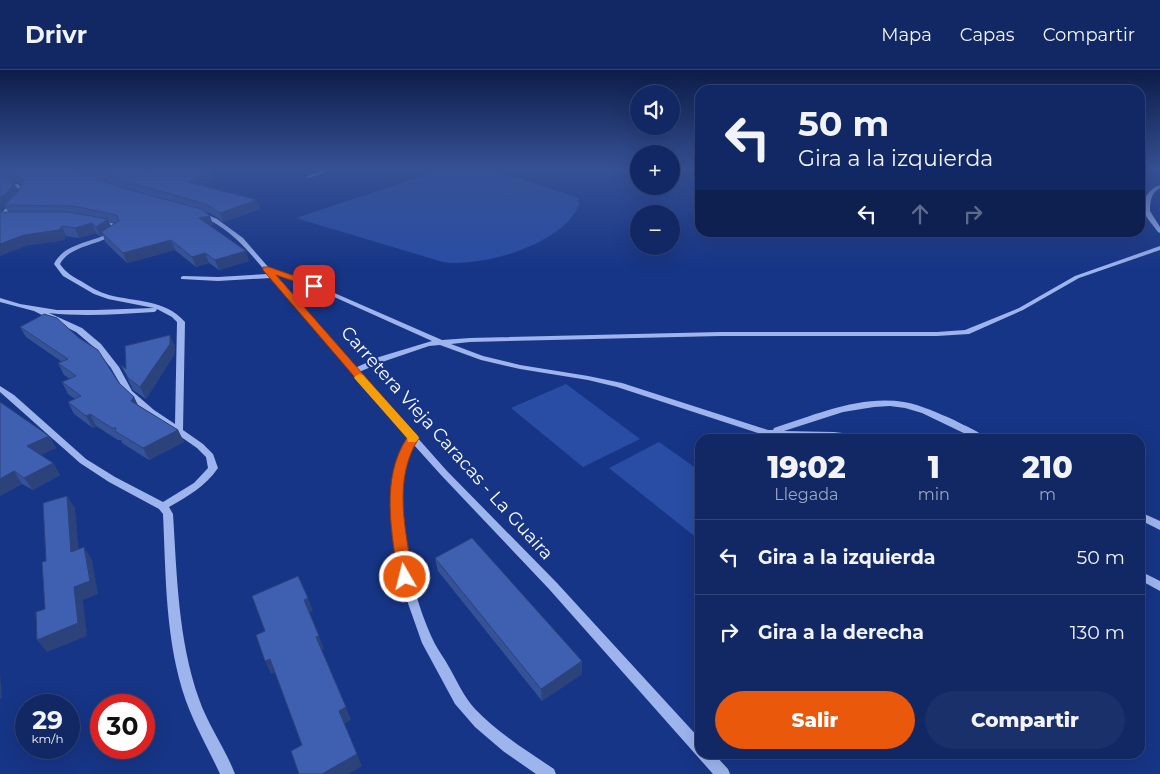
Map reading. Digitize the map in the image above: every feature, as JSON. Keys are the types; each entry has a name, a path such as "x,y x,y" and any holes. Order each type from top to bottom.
{"street":[{"path":"0,218 16,202"},
{"path":"1148,202 1146,211 1160,231"},
{"name":"Carretera Vieja Caracas - La Guaira","path":"194,212 215,220 241,239 413,438 553,586 695,743"},
{"path":"0,218 9,218"},
{"path":"92,220 120,229 108,238 76,248 61,256 57,264 60,271 99,294 164,310 177,317 181,322 178,376 179,431"},
{"path":"354,371 382,359 438,342 601,335 956,333 972,330 1021,309 1086,274 1160,248"},
{"path":"266,268 314,286 438,342 481,358 520,367 588,378 619,386 767,433 800,434"},
{"path":"183,278 218,279 272,276"},
{"path":"0,300 36,309 63,312 164,310"},
{"path":"36,309 79,330 98,346 115,367 129,392 151,412 200,446 210,456 213,468 209,476 198,485 163,506"},
{"path":"0,388 24,406 49,432 84,462 163,506 168,514 172,588 182,663 201,721 228,774"},
{"path":"767,433 857,407 893,403 933,414 973,434"},
{"path":"413,438 401,463 397,490 397,518 405,577 427,640 470,713 494,736 549,774"},
{"path":"709,759 723,774"}],"lane":[{"path":"1145,518 1160,526"},
{"path":"1145,578 1160,586"}],"shaded area":[{"path":"345,202 579,202 579,204 571,218 557,231 540,242 499,257 459,263 443,262 296,218"},
{"path":"566,384 640,439 583,467 511,408"},
{"path":"659,442 695,467 695,537 609,468"}],"building":[{"path":"7,202 174,202 201,209 210,216 199,218 246,251 215,260 205,253 192,257 171,240 123,253 101,232 119,221 117,215 73,206 4,205"},
{"path":"198,202 252,202 220,213 206,204"},
{"path":"0,212 68,212 108,219 96,227 92,223 75,228 62,226 59,230 24,235 0,244"},
{"path":"44,314 57,318 79,338 98,350 119,383 134,397 131,401 178,430 143,448 115,431 116,428 112,428 90,414 86,416 68,402 81,396 62,382 76,376 58,363 68,359 20,327"},
{"path":"170,335 170,344 140,387 128,378 121,365 126,369 125,346"},
{"path":"0,402 49,436 27,446 53,463 24,478 14,471 0,479"},
{"path":"67,496 71,552 84,547 90,581 74,587 78,623 37,640 36,612 45,609 42,562 46,561 43,503"},
{"path":"472,538 582,661 541,689 435,558"},
{"path":"298,576 308,598 304,600 319,636 316,637 346,707 339,711 357,754 322,774 299,774 291,751 302,745 270,659 265,661 256,635 265,631 252,596"}],"slow traffic":[{"path":"359,377 413,438 412,440"}],"route":[{"path":"314,286 266,268 340,356 413,438 401,463 397,490 397,518 405,577"}]}
